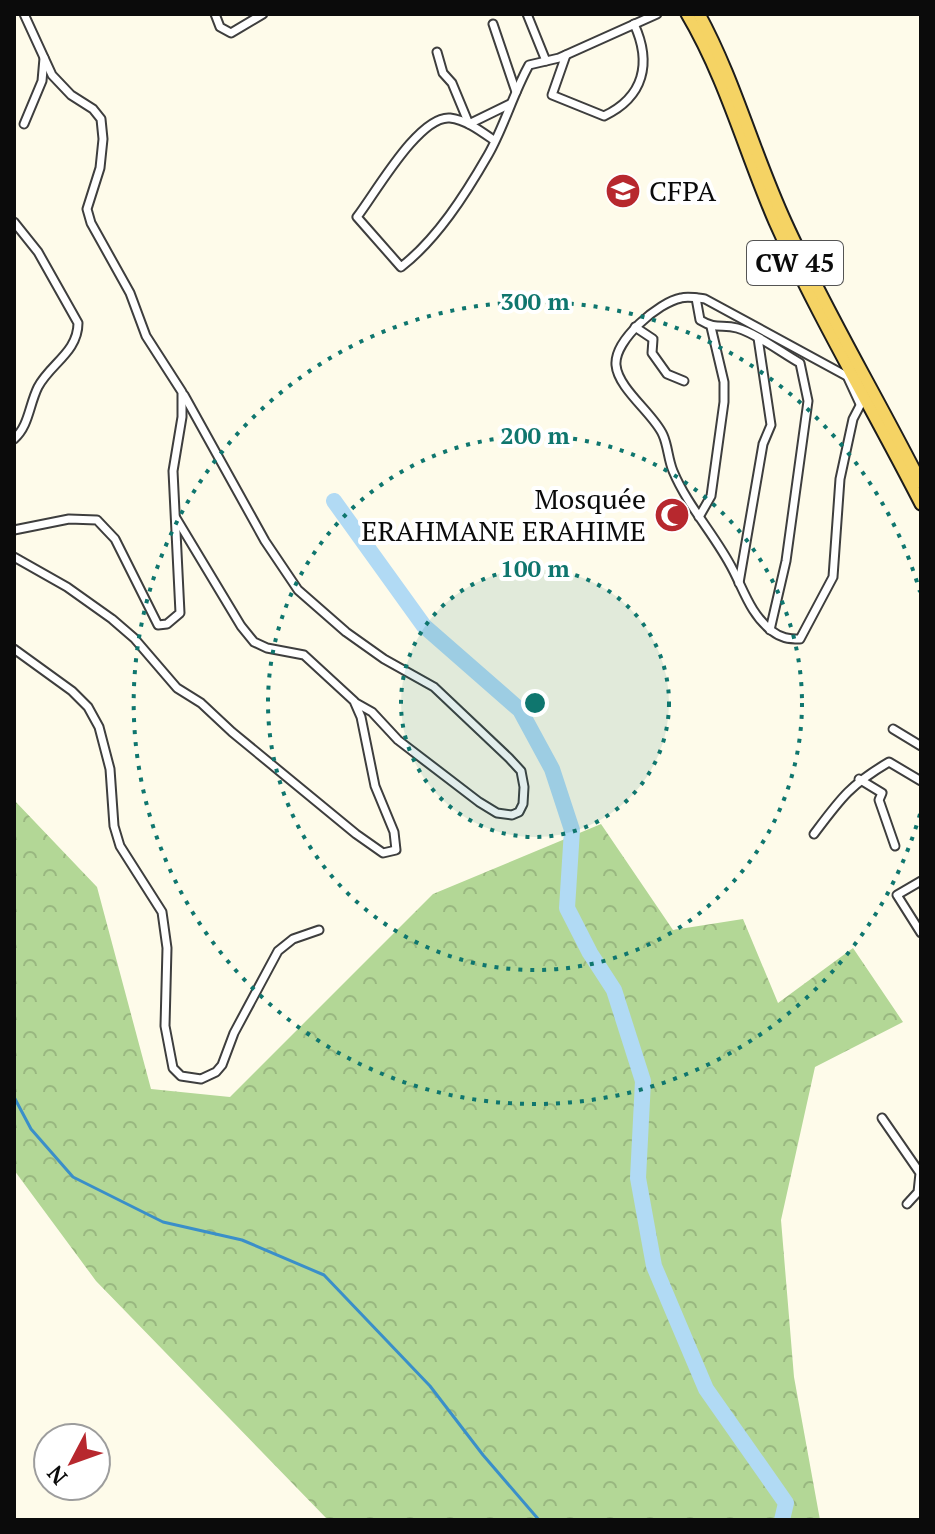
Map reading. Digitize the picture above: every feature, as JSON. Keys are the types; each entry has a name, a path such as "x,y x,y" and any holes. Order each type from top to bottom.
{"main road":[{"name":"CW 45","path":"687,14 723,84 760,188 789,252 921,504"},
{"path":"699,14 720,55 784,219 860,389 921,483"}],"street":[{"path":"24,14 52,75 101,119 103,139 100,168 87,209 91,223 130,293 146,336 182,392 265,541 298,590 346,632 384,659 434,687 509,758 521,771 524,787 519,812 512,815 497,813 479,802 398,740 372,712 354,701 304,655 267,648 254,642 241,626 176,518"},
{"path":"215,14 220,27 231,33 263,14"},
{"path":"527,14 546,61"},
{"path":"495,141 469,124 448,117 434,123 416,137 357,217 401,267 418,254 446,220 495,141 529,65 566,55 657,14"},
{"path":"493,24 516,92"},
{"path":"566,55 552,95 604,116 617,110 635,92 643,68 644,46 634,24"},
{"path":"437,52 443,73 452,83 469,124"},
{"path":"24,124 42,81 45,57"},
{"path":"469,124 511,104"},
{"path":"14,222 38,252 78,323 75,340 39,387 23,430 14,439"},
{"path":"683,297 696,298 705,299 860,389 840,479 833,577 800,639 785,639 770,630 746,601 734,571 673,470 663,434 628,391 616,365 623,343 635,327 664,305 683,297"},
{"path":"696,298 700,320 711,327 737,328 800,363 808,401 786,561 770,630"},
{"path":"635,327 653,339 652,353 667,374 684,381"},
{"path":"699,517 711,496 724,402 724,382 711,327"},
{"path":"739,586 763,444 771,425 758,338"},
{"path":"14,530 69,519 97,520 115,539 158,625 167,624 180,613 173,471 182,417 182,392"},
{"path":"14,557 67,587 112,619 134,638 177,688 201,703 356,834 383,853 396,850 394,832 375,786 361,717 354,701"},
{"path":"14,649 72,691 88,707 99,727 110,769 114,826 120,846 162,912 167,948 165,1026 173,1068 181,1076 201,1079 216,1072 278,951 293,939 319,930"},
{"path":"893,729 921,746"},
{"path":"814,834 859,779 889,762 921,781"},
{"path":"859,779 882,793 879,800 895,846"},
{"path":"921,881 897,895 921,933"},
{"path":"882,1118 917,1160 920,1185 907,1204"}],"green space":[{"path":"14,800 97,887 151,1089 230,1097 433,894 601,824 673,930 743,919 778,1003 853,948 903,1022 815,1067 781,1220 794,1377 820,1520 328,1520 96,1281 14,1170"}],"waterway":[{"path":"334,501 424,626 520,710 552,769 572,830 567,908 590,953 614,990 643,1081 638,1178 654,1266 706,1389 786,1503 782,1520"},
{"path":"14,1097 31,1129 73,1177 163,1222 242,1240 324,1275 430,1386 483,1455 539,1520"}],"place":[{"name":"CFPA","path":"623,191"},
{"name":"Mosquée ERAHMANE ERAHIME","path":"672,515"}]}
